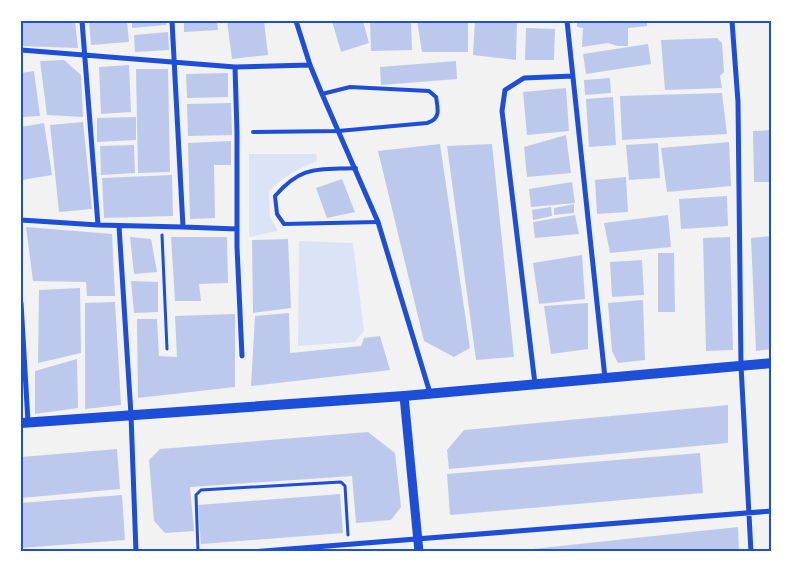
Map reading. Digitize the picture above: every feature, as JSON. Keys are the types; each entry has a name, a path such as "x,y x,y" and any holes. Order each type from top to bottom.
{"main road":[{"path":"25,423 404,396 772,363"}],"street":[{"path":"82,21 98,225"},
{"path":"172,21 183,226"},
{"path":"296,21 310,65 378,222 430,393"},
{"path":"567,21 605,378"},
{"path":"732,21 738,102 741,366 751,552"},
{"path":"21,50 234,67 310,65"},
{"path":"234,67 242,356"},
{"path":"535,384 502,111 505,90 524,78 572,76"},
{"path":"21,220 119,226 183,226 237,229"},
{"path":"119,226 131,415 136,552"},
{"path":"21,303 25,423"},
{"path":"404,396 419,552"},
{"path":"251,552 772,511"}],"lane":[{"path":"253,132 338,130 431,122 438,117 436,97 429,91 350,87 322,94"},
{"path":"356,168 317,170 298,174 287,182 275,196 277,214 284,224 378,222"}],"path":[{"path":"161,227 167,349"},
{"path":"198,552 196,495 199,491 341,482 345,486 348,544"}],"shaded area":[{"path":"249,154 316,154 317,161 292,173 269,191 270,217 278,231 249,237"},
{"path":"299,241 353,243 364,331 355,342 298,346"}],"building":[{"path":"21,21 75,21 78,48 21,46"},
{"path":"89,21 127,21 129,42 91,45"},
{"path":"132,21 166,21 166,25 132,28"},
{"path":"184,21 217,21 218,30 184,32"},
{"path":"227,21 264,21 268,55 232,59"},
{"path":"332,21 363,21 369,43 341,52"},
{"path":"370,21 411,21 412,50 371,51"},
{"path":"417,21 468,21 468,52 422,52"},
{"path":"475,21 517,21 516,60 473,55"},
{"path":"577,21 647,21 647,26 628,28 628,46 608,43 582,47 583,28 577,27"},
{"path":"526,28 555,29 554,60 525,60"},
{"path":"168,32 169,50 135,52 134,35"},
{"path":"717,38 722,43 724,72 720,76 722,88 665,90 661,40"},
{"path":"648,44 651,64 586,74 583,54"},
{"path":"64,60 81,75 83,117 47,115 40,61"},
{"path":"456,61 457,79 381,85 380,67"},
{"path":"129,65 131,112 101,114 99,67"},
{"path":"136,69 168,69 170,172 138,173"},
{"path":"34,71 40,116 21,117 21,73"},
{"path":"228,73 228,97 187,98 186,74"},
{"path":"610,78 611,93 585,95 584,80"},
{"path":"566,88 569,131 527,135 523,92"},
{"path":"722,93 727,134 622,140 620,96"},
{"path":"613,97 616,145 589,147 586,99"},
{"path":"231,103 232,135 188,136 187,104"},
{"path":"136,117 136,140 97,142 97,118"},
{"path":"83,122 92,209 59,212 50,125"},
{"path":"44,123 52,175 22,180 21,127"},
{"path":"772,130 772,182 754,182 753,131"},
{"path":"566,135 571,173 527,177 524,147"},
{"path":"231,141 231,165 214,165 215,218 190,219 188,143"},
{"path":"729,142 731,186 667,192 661,148"},
{"path":"658,143 660,178 629,180 626,145"},
{"path":"440,144 470,348 454,357 424,341 378,151"},
{"path":"492,144 514,357 476,360 447,146"},
{"path":"134,145 135,173 101,175 100,146"},
{"path":"172,175 173,216 104,218 102,178"},
{"path":"626,177 628,212 597,214 595,180"},
{"path":"342,179 355,212 327,218 316,188"},
{"path":"572,182 575,203 531,207 529,189"},
{"path":"727,196 728,226 681,229 679,199"},
{"path":"574,204 574,213 554,215 554,208"},
{"path":"551,207 552,216 533,220 532,210"},
{"path":"575,215 579,234 535,238 533,222"},
{"path":"668,215 671,247 610,253 604,223"},
{"path":"26,227 112,234 115,296 87,296 86,282 33,281"},
{"path":"772,236 772,349 756,351 751,238"},
{"path":"130,237 151,239 157,272 134,274"},
{"path":"171,237 227,237 228,283 199,284 201,301 175,301"},
{"path":"730,237 733,350 706,351 703,238"},
{"path":"288,239 291,308 253,313 252,240"},
{"path":"658,253 674,253 675,312 658,312"},
{"path":"582,255 585,299 539,304 533,263"},
{"path":"642,260 644,295 612,297 610,262"},
{"path":"131,281 158,282 158,312 134,313"},
{"path":"80,288 81,353 38,363 39,290"},
{"path":"643,300 645,360 618,363 612,351 608,303"},
{"path":"115,302 121,405 85,409 85,303"},
{"path":"588,303 588,349 551,354 544,306"},
{"path":"289,313 290,353 361,346 364,338 380,336 390,370 251,386 255,316"},
{"path":"235,314 235,387 138,398 137,319 157,319 159,356 177,357 175,316"},
{"path":"77,359 78,408 35,414 35,371"},
{"path":"728,405 728,443 449,469 447,450 464,430"},
{"path":"368,432 395,453 401,507 391,520 356,523 352,476 190,487 194,531 165,533 154,521 149,460 160,449"},
{"path":"117,449 120,489 21,498 21,457"},
{"path":"700,453 703,493 450,515 447,474"},
{"path":"340,494 343,533 201,544 198,505"},
{"path":"122,495 125,540 21,548 21,503"},
{"path":"738,527 739,552 523,552 523,550"}]}
